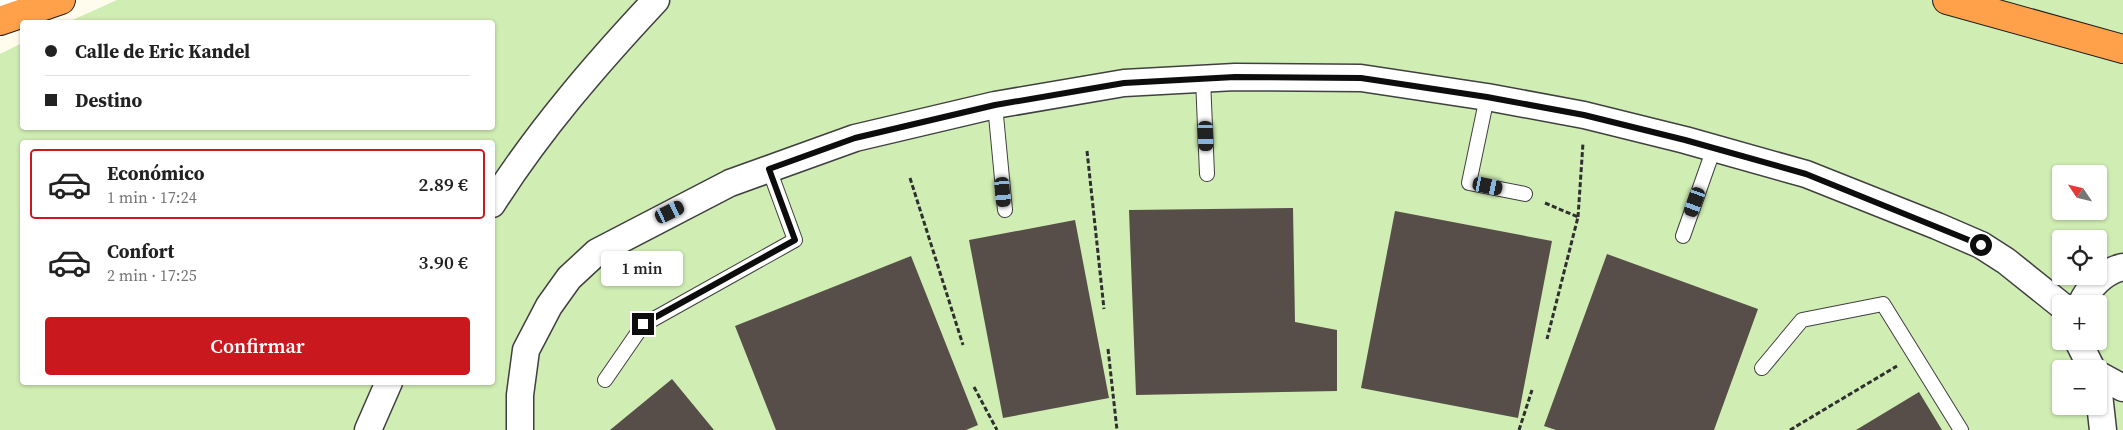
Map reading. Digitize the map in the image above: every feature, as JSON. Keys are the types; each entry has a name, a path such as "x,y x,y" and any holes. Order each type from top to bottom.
{"highway":[{"path":"0,21 61,0"},
{"path":"1947,0 2123,49"}],"street":[{"path":"495,200 548,126 610,50 656,0"},
{"path":"520,430 520,395 526,350 549,306 569,278 597,252 655,220 730,183 855,138 995,105 1124,83 1203,79 1361,78 1487,97 1584,115 1806,174 1981,245 2006,260 2052,298"},
{"path":"2087,295 2096,282 2108,273 2123,267"},
{"path":"2107,378 2123,388"},
{"path":"368,430 388,385"},
{"path":"2102,415 2104,430"}],"lane":[{"path":"0,5 12,0"},
{"path":"1203,79 1207,174"},
{"path":"1487,97 1469,182 1525,194"},
{"path":"995,105 1005,210"},
{"path":"1683,236 1714,148"},
{"path":"605,380 643,324 795,240 769,169"},
{"path":"1762,368 1802,320 1884,304 1961,430"}],"path":[{"path":"1547,339 1578,217 1584,115"},
{"path":"1087,151 1104,309"},
{"path":"910,178 963,345"},
{"path":"1525,194 1578,217"},
{"path":"1108,349 1117,430"},
{"path":"1790,430 1915,356"},
{"path":"974,387 997,430"},
{"path":"1519,430 1532,390"}],"green space":[{"path":"117,0 2123,0 2123,430 0,430 0,54 20,44 20,130 495,130 495,20 72,20"}],"building":[{"path":"1293,208 1295,322 1337,330 1337,391 1136,395 1129,210"},
{"path":"1395,211 1552,241 1518,418 1361,388"},
{"path":"1075,220 1109,398 1003,418 969,240"},
{"path":"1607,254 1758,309 1714,430 1556,430 1544,426"},
{"path":"911,256 978,425 966,430 776,430 735,326"},
{"path":"672,379 714,430 610,430"},
{"path":"1919,392 1942,430 1856,430"}],"route":[{"path":"643,324 795,240 769,169 855,138 995,105 1124,83 1235,77 1361,78 1487,97 1584,115 1685,140 1806,174 1981,245"}]}
